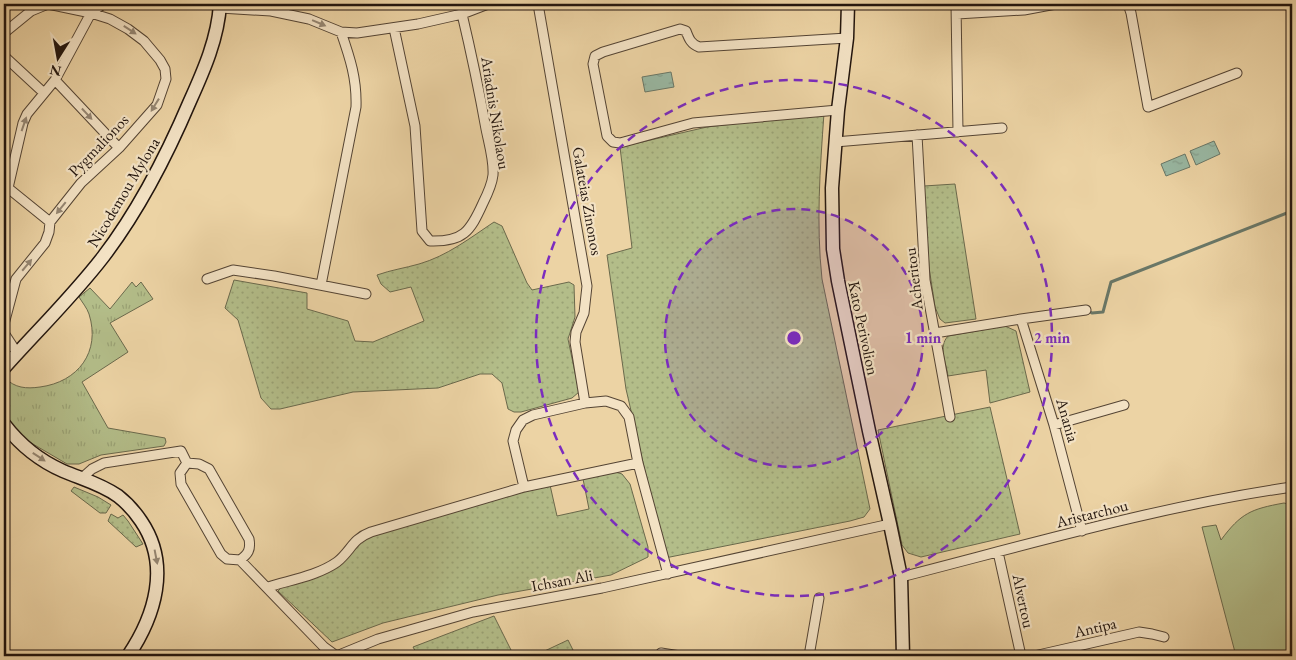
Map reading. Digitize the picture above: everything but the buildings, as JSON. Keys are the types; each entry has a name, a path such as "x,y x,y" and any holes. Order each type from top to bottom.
{"street":[{"path":"4,33 31,11 48,4 91,14"},
{"path":"50,222 8,188 23,123 55,80 91,14 103,4"},
{"path":"220,6 271,10 309,19 341,32 358,33 394,28 462,14 488,4"},
{"name":"Galateias Zinonos","path":"538,4 587,286 584,314 576,332 575,342 585,402"},
{"name":"Kato Perivolion","path":"848,4 847,38 835,142 831,211 834,257 901,577 904,656"},
{"path":"956,4 958,132"},
{"path":"957,14 1010,12 1056,4"},
{"path":"1128,4 1148,108 1237,74"},
{"name":"Nicodemou Mylona","path":"4,368 104,256 154,176 199,83 215,37 220,6"},
{"name":"Pygmalionos","path":"4,324 16,279 44,243 49,232 50,222 81,183 119,148 157,105 166,79 165,69 160,60 144,41 110,19 91,14"},
{"name":"Ariadnis Nikolaou","path":"394,28 415,126 422,231 430,241 448,242 466,233 474,224 488,193 493,176 479,86 462,14"},
{"path":"838,110 693,124 620,144 613,142 607,136 593,64 595,56 603,52 680,29 686,31 693,45 699,46 847,38"},
{"path":"321,285 356,106 352,64 341,32"},
{"path":"4,56 44,93"},
{"path":"55,80 119,148"},
{"path":"835,142 1002,128"},
{"name":"Acheritou","path":"917,135 926,280 950,417"},
{"path":"207,279 233,270 366,294"},
{"path":"935,333 1086,310"},
{"name":"Anania","path":"1020,319 1054,425 1082,531"},
{"path":"4,333 16,354"},
{"path":"524,487 514,441 516,430 523,420 533,415 585,402 614,402 626,411 629,417 638,463 668,574"},
{"path":"1054,425 1124,405"},
{"path":"4,424 26,449 48,463 83,477 118,496 130,507 145,526 155,551 158,574 148,622 128,656"},
{"path":"83,477 92,469 104,463 181,451 186,463 199,464 209,469 249,539 248,554 240,560"},
{"name":"Ichsan Ali","path":"186,463 180,473 181,484 221,554 227,559 240,560 324,647 340,655 378,639 473,612 602,588 890,524"},
{"path":"268,587 320,571 333,565 361,535 524,487 638,463"},
{"name":"Aristarchou","path":"901,577 1169,509 1242,494 1292,487"},
{"name":"Alvertou","path":"998,552 1021,656"},
{"path":"808,656 820,598"},
{"name":"Antipa","path":"1034,656 1139,632 1164,637"},
{"path":"662,653 680,656"}],"green space":[{"path":"824,113 819,217 822,279 870,509 864,517 850,521 665,558 626,389 607,255 632,248 620,147 707,127"},
{"path":"955,184 976,319 945,323 940,319 935,307 929,267 924,186"},
{"path":"494,222 502,226 527,283 532,290 569,282 574,285 575,317 568,339 579,392 572,398 521,412 514,412 508,409 502,383 492,374 480,374 438,388 353,392 280,409 271,409 261,398 238,320 225,308 234,280 307,293 307,309 348,321 355,341 373,342 424,321 411,287 390,292 381,284 377,275 429,261 458,246"},
{"path":"132,282 136,287 141,282 153,299 110,323 128,352 82,382 108,428 165,438 166,442 164,446 101,455 79,464 67,464 21,437 4,416 4,380 5,378 21,387 35,388 54,384 75,372 83,363 92,341 89,314 79,297 90,288 110,309"},
{"path":"1005,326 1016,331 1030,392 990,403 986,370 948,376 943,350 948,336"},
{"path":"990,407 1020,534 921,557 908,553 902,545 878,430"},
{"path":"612,471 622,474 630,484 648,547 648,557 611,575 498,595 383,623 332,642 278,591 285,584 316,576 360,539 396,526 550,485 557,516 589,509 583,479"},
{"path":"74,487 98,497 111,505 106,513 100,513 71,491"},
{"path":"1284,503 1292,505 1292,656 1236,656 1202,527 1216,525 1221,540 1241,518 1255,510"},
{"path":"111,514 118,518 123,515 143,544 136,547 108,521"},
{"path":"494,616 514,656 418,656 413,647"},
{"path":"568,640 576,656 534,656"}],"water":[{"path":"671,72 674,87 645,92 642,77"},
{"path":"1214,141 1220,154 1196,165 1190,151"},
{"path":"1185,154 1190,167 1166,176 1161,164"}],"waterway":[{"path":"1087,310 1092,313 1103,312 1111,282 1292,211"}]}
